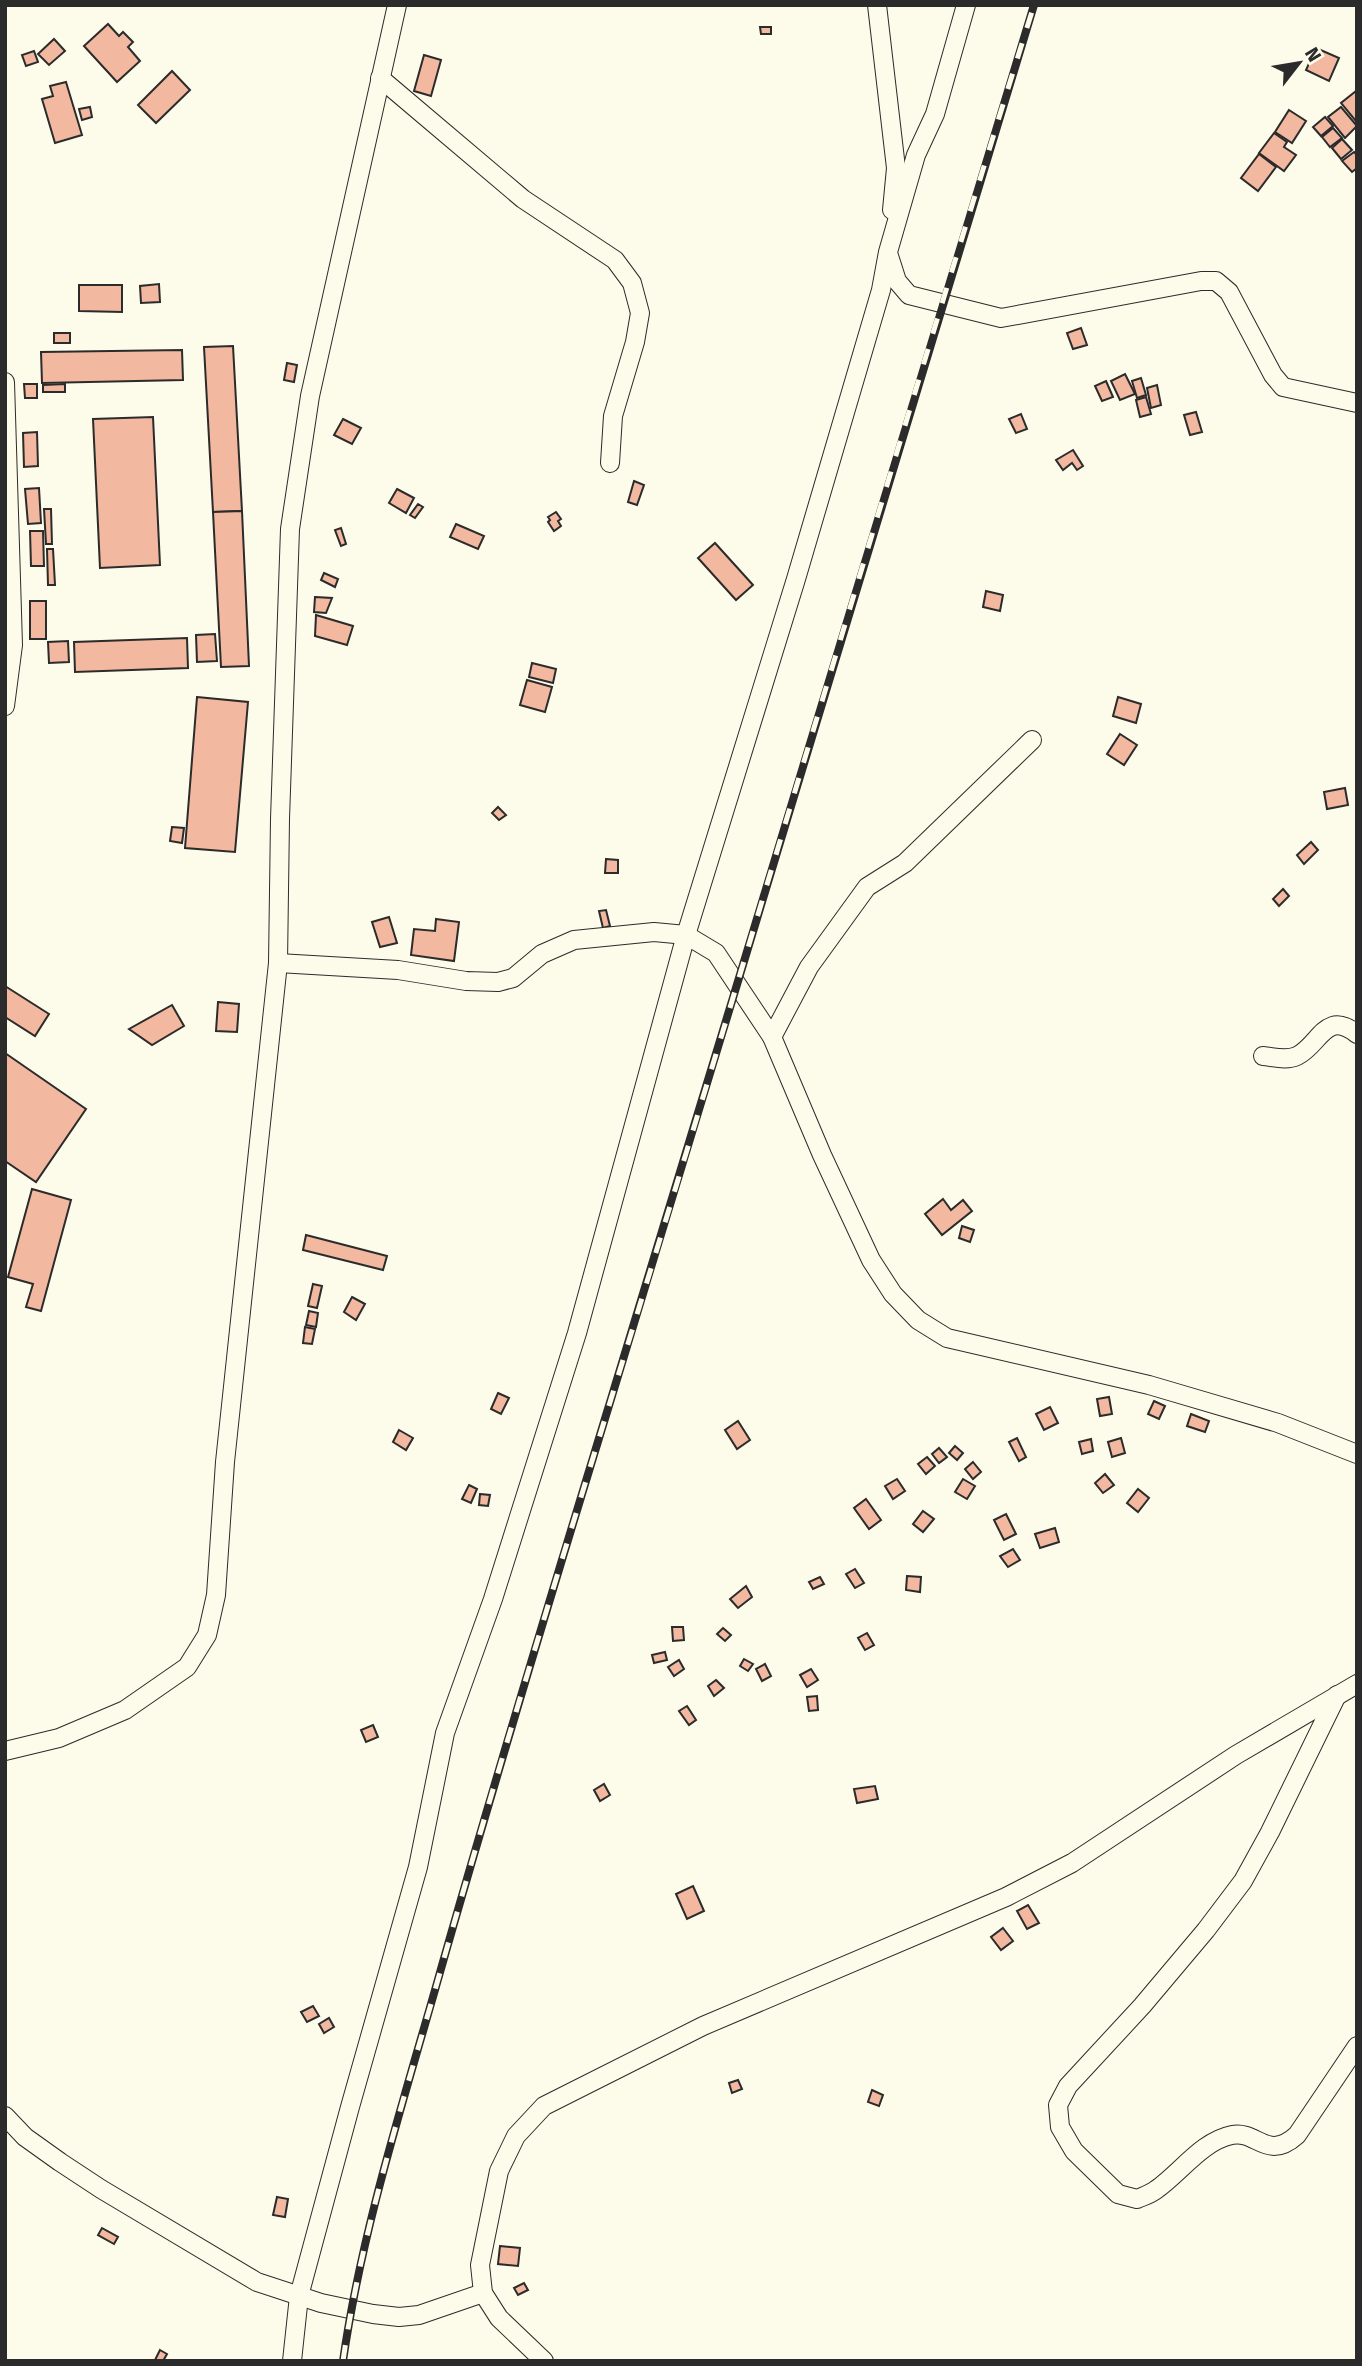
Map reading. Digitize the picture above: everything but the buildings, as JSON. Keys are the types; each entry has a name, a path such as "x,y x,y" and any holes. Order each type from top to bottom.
{"street":[{"path":"5,1751 59,1738 125,1710 187,1667 206,1635 216,1595 225,1462 278,963 290,529 310,396 397,5"},
{"path":"292,2361 299,2296 349,2107 418,1867 445,1734 493,1599 577,1333 686,935 796,579 881,290 888,252 896,168 877,5"},
{"path":"966,5 935,114 916,155 888,252 897,281 909,295 1001,318 1202,281 1216,281 1228,292 1273,374 1283,387 1357,403"},
{"path":"380,78 523,199 615,260 632,283 640,313 635,342 613,416 611,463"},
{"path":"5,382 13,645 5,706"},
{"path":"772,1037 809,967 867,887 905,863 1032,740"},
{"path":"278,963 398,970 466,981 498,982 513,978 542,954 574,940 654,932 686,935 716,953 772,1037 822,1155 871,1260 893,1294 918,1320 947,1338 1149,1385 1278,1423 1357,1454"},
{"path":"1263,1056 1284,1059 1297,1056 1320,1032 1332,1025 1347,1026 1357,1034"},
{"path":"544,2361 499,2318 483,2293 480,2265 499,2171 516,2136 544,2106 703,2026 1006,1897 1072,1863 1236,1755 1357,1684"},
{"path":"1337,1695 1243,1881 1142,2006 1068,2086 1058,2105 1060,2127 1074,2151 1118,2194 1137,2199 1156,2190 1216,2140 1236,2134 1275,2147 1287,2145 1297,2136 1357,2046"},
{"path":"5,2116 25,2137 101,2189 257,2282 360,2312 400,2317 419,2315 483,2293"}],"railway":[{"path":"343,2361 371,2220 478,1842 1034,5"}]}
